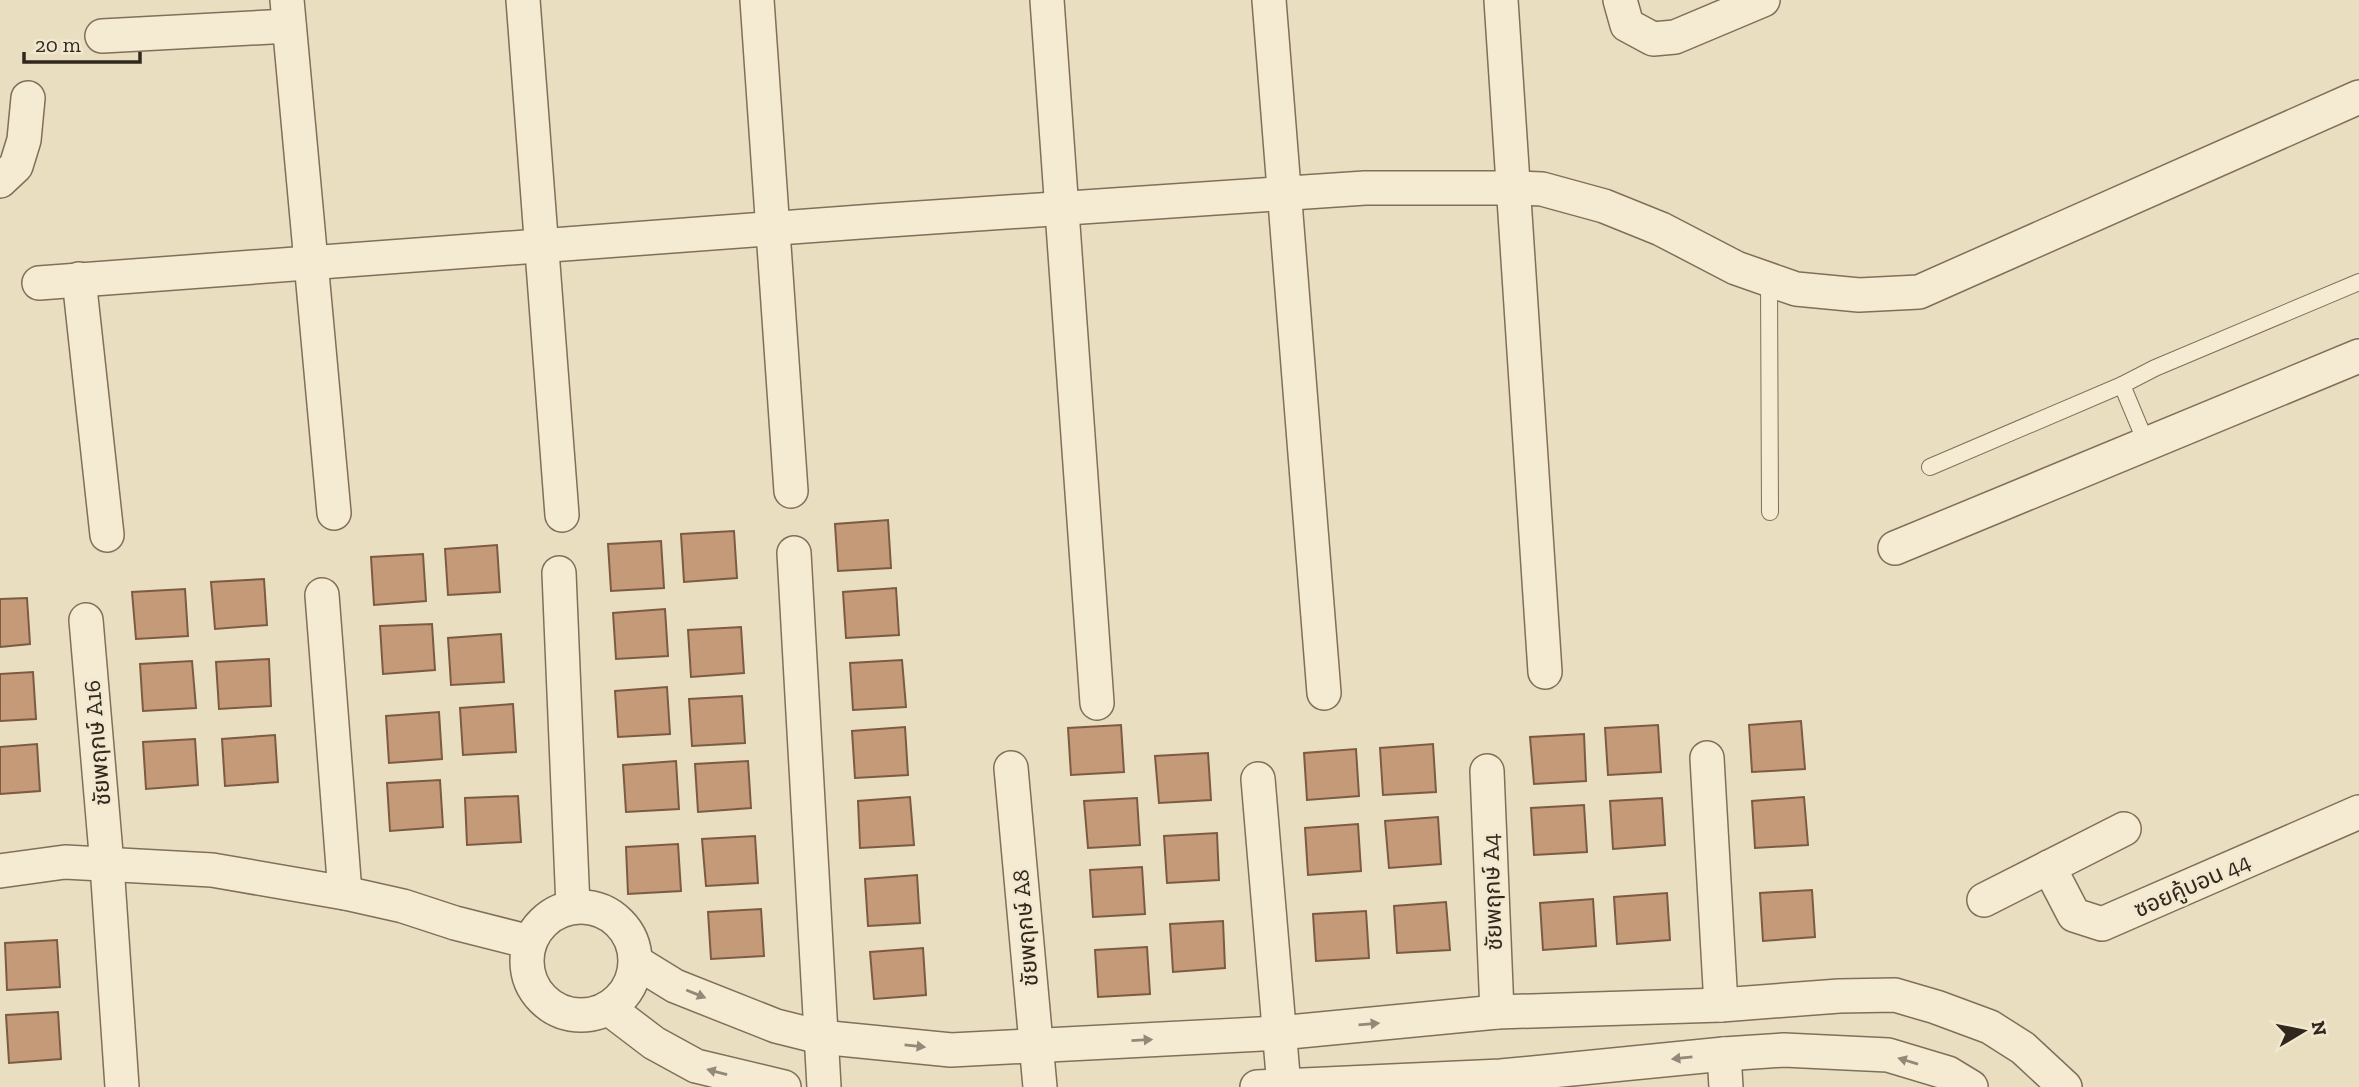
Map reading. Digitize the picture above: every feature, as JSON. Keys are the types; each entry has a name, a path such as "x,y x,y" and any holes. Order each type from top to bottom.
{"street":[{"path":"523,0 562,515"},
{"path":"757,0 790,491"},
{"path":"1047,0 1097,704"},
{"path":"1269,0 1324,693"},
{"path":"1501,0 1545,672"},
{"path":"1620,0 1627,25 1653,38 1675,37 1763,0"},
{"path":"102,36 288,13 334,513"},
{"path":"39,283 892,219 1365,188 1514,188 1542,189 1604,206 1661,229 1736,268 1796,289 1859,295 1919,292 2359,97"},
{"path":"0,181 16,166 24,140 29,98"},
{"path":"79,279 107,535"},
{"path":"1895,548 2359,356"},
{"path":"794,553 824,1087"},
{"path":"559,573 573,907"},
{"path":"323,596 345,893"},
{"name":"ชัยพฤกษ์ A16","path":"86,620 107,865 122,1087"},
{"path":"1707,758 1721,1005"},
{"name":"ชัยพฤกษ์ A8","path":"1012,768 1040,1087"},
{"name":"ชัยพฤกษ์ A4","path":"1487,771 1497,1012"},
{"path":"1258,779 1279,1033 1275,1086 1501,1081 1724,1054 1784,1050 1888,1055 1948,1073 1971,1087"},
{"name":"ซอยคู้บอน 44","path":"2049,867 2074,915 2102,925 2359,812"},
{"path":"1984,900 2124,830"},
{"path":"0,871 65,862 212,870 403,906 455,923 530,942"},
{"path":"573,907 596,909 617,920 631,939 636,962 632,981 623,997 608,1008 587,1016 566,1013 546,1003 533,985 527,964 530,942 540,925 555,913 573,907"},
{"path":"636,962 675,986 776,1026 820,1037 951,1050 1279,1033 1497,1012 1721,1005 1839,996 1895,995 1990,1027 2023,1048 2065,1087"},
{"path":"608,1008 654,1043 696,1066 762,1084 784,1087"},
{"path":"1724,1054 1726,1087"}],"lane":[{"path":"1769,280 1769,512"},
{"path":"1930,467 2359,282"},
{"path":"2122,385 2147,445"}],"building":[{"path":"888,520 891,568 838,571 835,524"},
{"path":"734,531 737,578 684,582 681,534"},
{"path":"661,541 664,588 611,591 608,544"},
{"path":"497,545 500,592 448,595 445,549"},
{"path":"423,554 426,601 374,605 371,557"},
{"path":"264,579 267,625 215,629 211,582"},
{"path":"896,588 899,635 846,638 843,592"},
{"path":"185,589 188,636 136,639 132,592"},
{"path":"27,598 30,644 0,647 0,599"},
{"path":"665,609 668,656 616,659 613,613"},
{"path":"432,624 435,670 383,674 380,626"},
{"path":"741,627 744,673 691,677 688,630"},
{"path":"501,634 504,682 451,685 448,638"},
{"path":"269,659 271,706 219,709 216,662"},
{"path":"902,660 906,707 853,710 850,663"},
{"path":"192,661 196,708 143,711 140,664"},
{"path":"33,672 36,719 0,721 0,674"},
{"path":"667,687 670,734 618,737 615,691"},
{"path":"742,696 745,743 692,746 689,699"},
{"path":"513,704 516,752 463,755 460,708"},
{"path":"439,712 442,759 389,763 386,716"},
{"path":"1801,721 1805,769 1752,772 1749,725"},
{"path":"1121,725 1124,772 1071,775 1068,728"},
{"path":"1658,725 1661,772 1608,775 1605,728"},
{"path":"905,727 908,775 855,778 852,731"},
{"path":"1584,734 1586,781 1534,784 1530,737"},
{"path":"275,735 278,782 225,786 222,739"},
{"path":"195,739 198,785 146,789 143,742"},
{"path":"37,744 40,791 0,794 0,747"},
{"path":"1433,744 1436,792 1383,795 1380,748"},
{"path":"1356,749 1359,796 1307,800 1304,753"},
{"path":"1208,753 1211,800 1159,803 1155,756"},
{"path":"676,761 679,809 626,812 623,765"},
{"path":"748,761 751,808 698,812 695,764"},
{"path":"440,780 443,827 390,831 387,783"},
{"path":"518,796 521,842 467,845 465,798"},
{"path":"910,797 914,845 860,848 858,801"},
{"path":"1804,797 1808,845 1755,848 1752,801"},
{"path":"1137,798 1140,845 1088,848 1084,801"},
{"path":"1662,798 1665,845 1613,849 1610,801"},
{"path":"1584,805 1587,852 1534,855 1531,808"},
{"path":"1438,817 1441,864 1389,868 1385,821"},
{"path":"1358,824 1361,871 1308,875 1305,828"},
{"path":"1217,833 1219,880 1167,883 1164,836"},
{"path":"755,836 758,883 706,886 702,839"},
{"path":"678,844 681,891 628,894 626,847"},
{"path":"1142,867 1145,914 1093,917 1090,870"},
{"path":"917,875 920,923 868,926 865,879"},
{"path":"1812,890 1815,937 1763,941 1760,893"},
{"path":"1667,893 1670,940 1617,944 1614,897"},
{"path":"1593,899 1596,946 1543,950 1540,903"},
{"path":"1446,902 1450,950 1397,953 1394,906"},
{"path":"761,909 764,956 711,959 708,912"},
{"path":"1366,911 1369,958 1316,961 1313,914"},
{"path":"1223,921 1225,968 1173,972 1170,924"},
{"path":"57,940 60,987 7,990 5,943"},
{"path":"1147,947 1150,994 1098,997 1095,950"},
{"path":"923,948 926,995 874,999 870,952"},
{"path":"58,1012 61,1059 9,1063 6,1015"}]}
